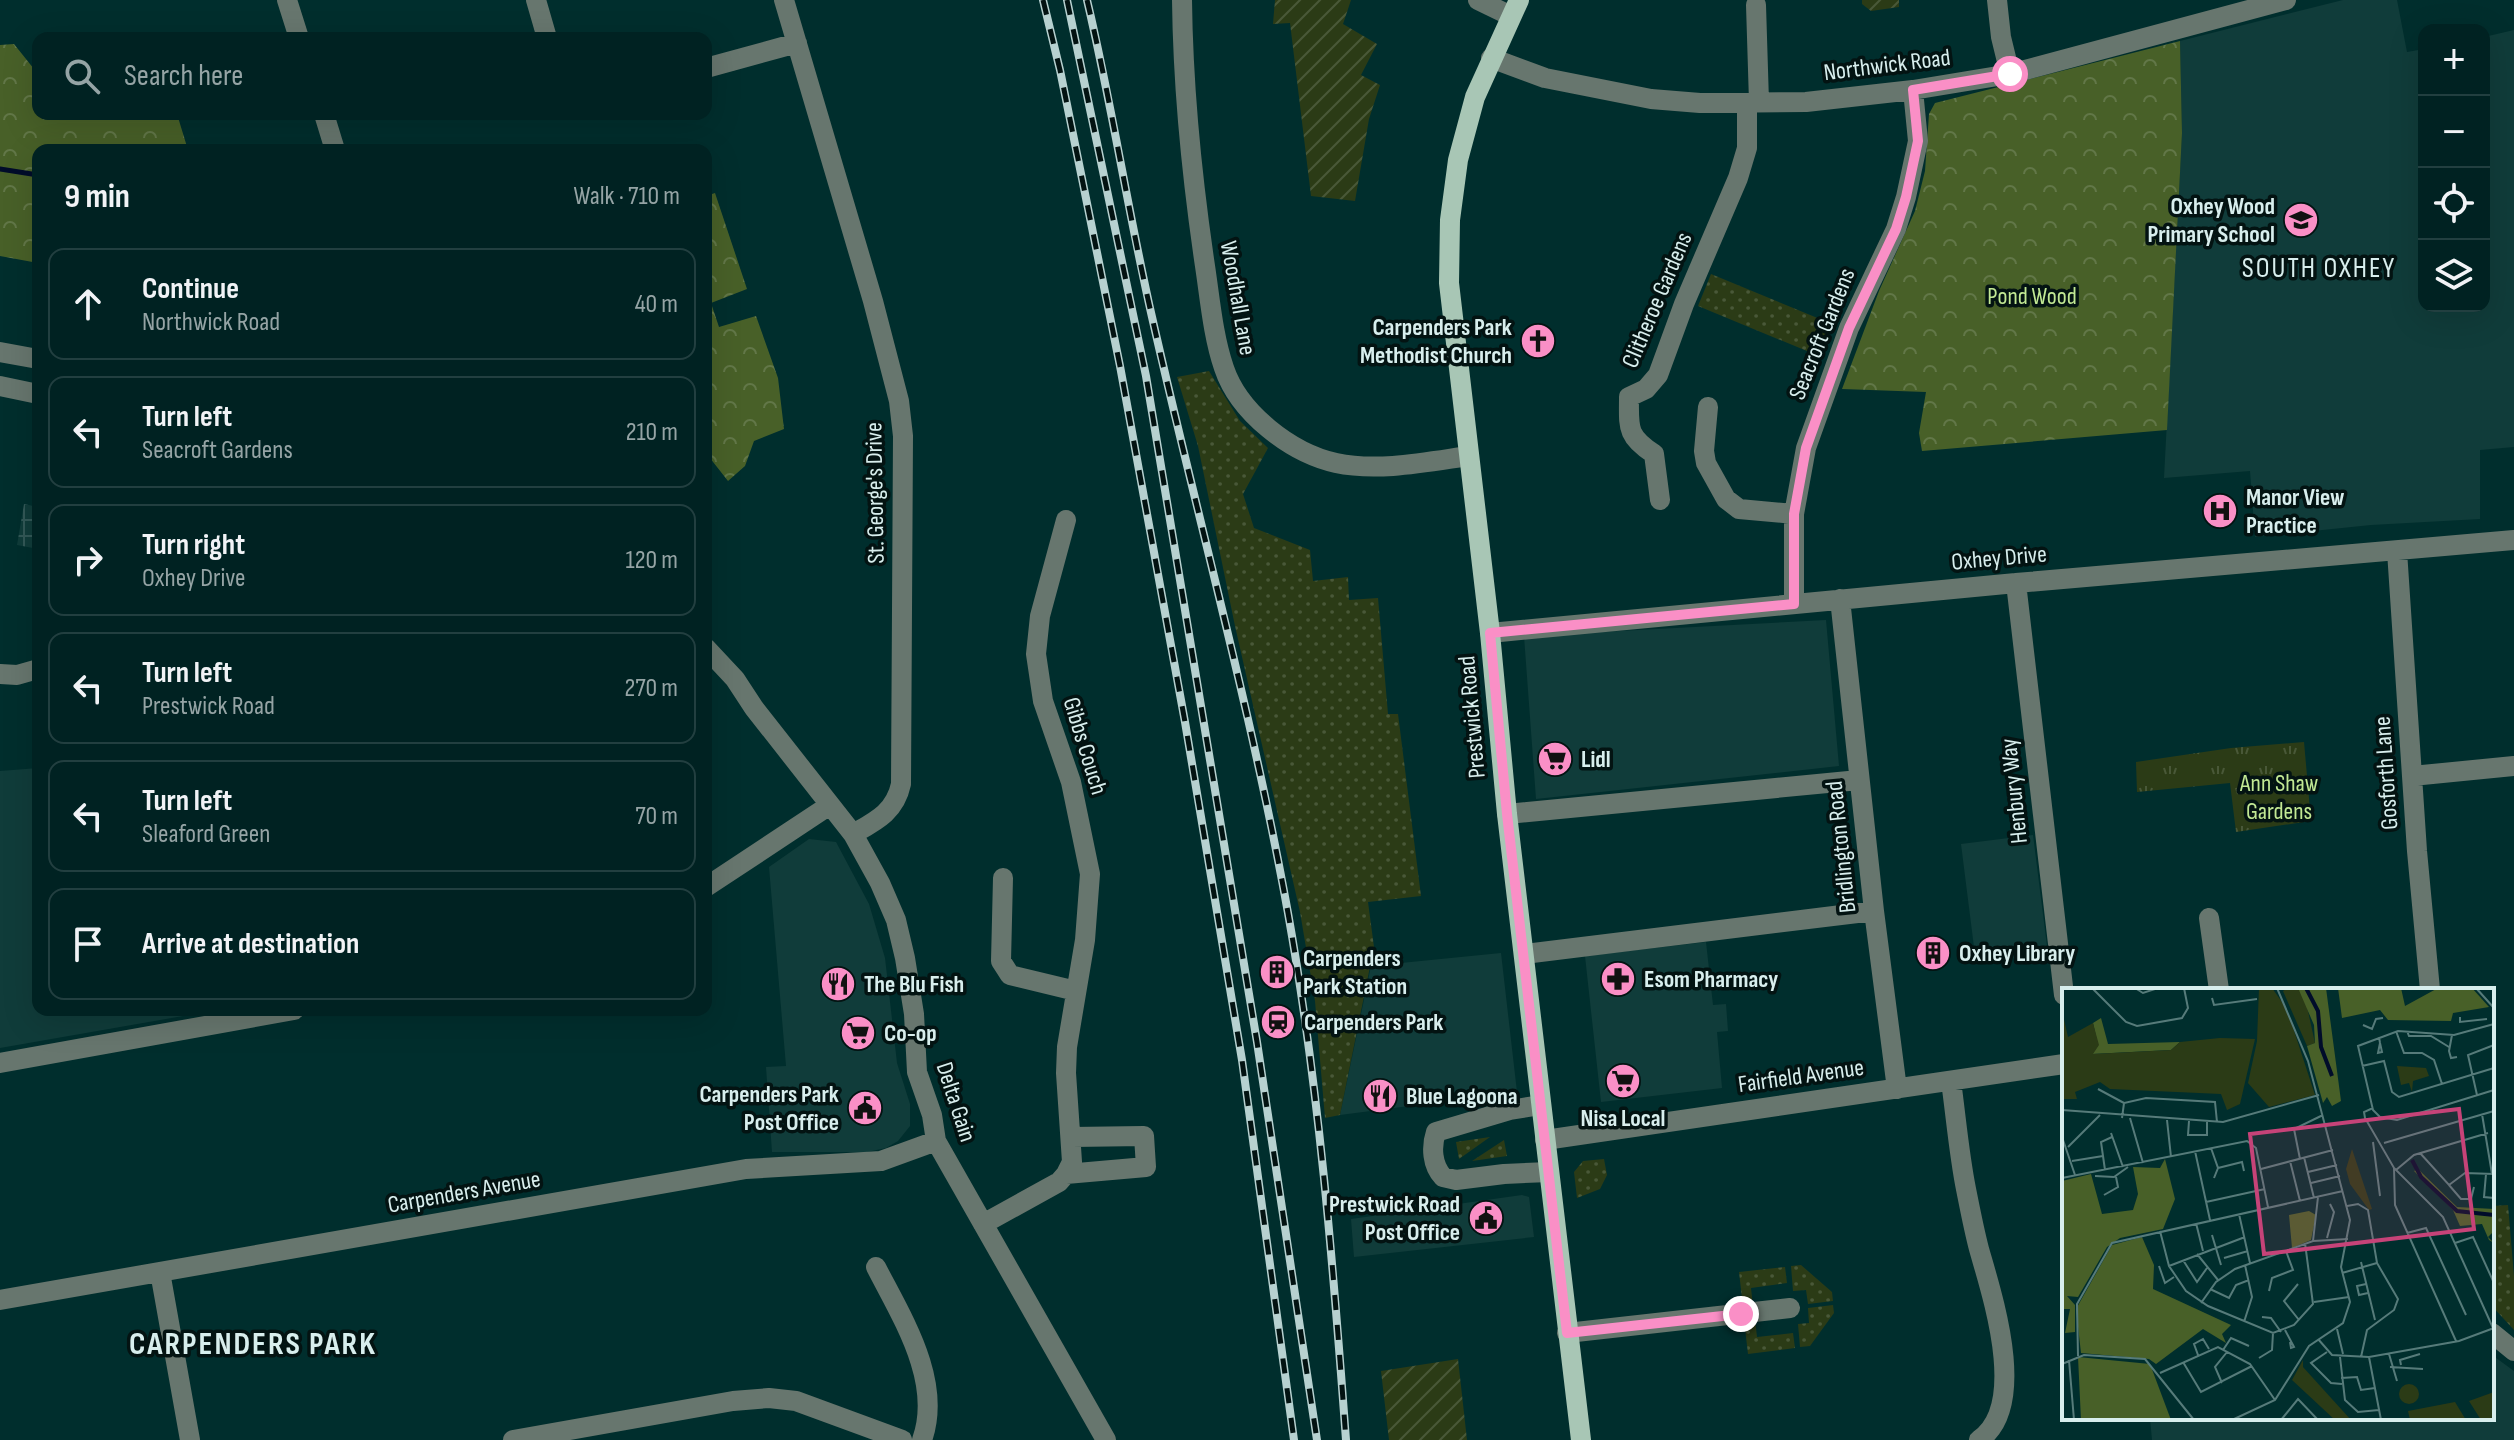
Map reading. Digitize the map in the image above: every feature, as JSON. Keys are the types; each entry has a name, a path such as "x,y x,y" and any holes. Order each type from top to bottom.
{"main road":[{"name":"Prestwick Road","path":"1515,8 1475,97 1461,150 1450,220 1449,283 1490,633 1507,814 1581,1440"}],"street":[{"path":"287,0 297,32"},
{"path":"536,0 545,32"},
{"name":"St. George's Drive","path":"784,0 873,301 899,401 903,436 901,784 895,804 884,816 853,834"},
{"name":"Woodhall Lane","path":"1182,0 1183,75 1197,209 1212,309 1224,369 1242,399 1265,424 1290,444 1334,463 1368,467 1469,456"},
{"path":"1478,0 1515,8"},
{"path":"1997,0 2001,37 2010,74"},
{"name":"Northwick Road","path":"1491,58 1545,78 1610,92 1700,103 1806,102 1913,90 2010,74 2251,4 2286,0"},
{"path":"1753,103 1756,5"},
{"path":"712,66 797,43"},
{"name":"Seacroft Gardens","path":"1794,604 1794,514 1800,475 1813,424 1849,328 1896,229 1906,197 1918,141 1913,90"},
{"name":"Clitheroe Gardens","path":"1660,500 1654,454 1639,444 1630,431 1629,397 1646,389 1658,375 1684,304 1738,178 1747,148 1753,103"},
{"path":"326,120 333,144"},
{"path":"0,352 32,358"},
{"path":"0,386 32,393"},
{"path":"1708,407 1704,451 1711,473 1726,499 1739,509 1794,514"},
{"name":"Gibbs Couch","path":"1066,520 1040,616 1036,654 1043,701 1074,793 1090,874 1085,940 1069,1025 1066,1073 1072,1162 1066,1174"},
{"name":"Oxhey Drive","path":"1490,633 2514,540"},
{"name":"Gosforth Lane","path":"2397,551 2430,988"},
{"name":"Henbury Way","path":"2016,583 2063,988"},
{"name":"Bridlington Road","path":"1840,599 1897,1089"},
{"name":"Delta Gain","path":"712,654 735,679 754,708 853,834 880,883 896,920 911,987 916,1063 932,1115 936,1141 1106,1440"},
{"path":"0,674 17,675 32,671"},
{"path":"2412,776 2514,766"},
{"path":"1507,814 1859,780"},
{"path":"712,883 830,805"},
{"path":"1003,878 1001,961 1010,975 1076,991"},
{"path":"1524,954 1874,911"},
{"path":"2209,918 2219,988"},
{"path":"0,1063 261,1016"},
{"name":"Fairfield Avenue","path":"1545,1140 2062,1064"},
{"path":"1951,1081 1965,1185 2004,1351 2000,1411 1979,1440"},
{"path":"1541,1105 1510,1110 1436,1132 1433,1143 1435,1162 1443,1177 1456,1180 1549,1172"},
{"path":"983,1224 1059,1182 1066,1174 1146,1167 1144,1136 1072,1137"},
{"name":"Carpenders Avenue","path":"0,1300 746,1169 881,1161 936,1141"},
{"path":"876,1267 923,1371 928,1408 922,1440"},
{"path":"160,1272 190,1440"},
{"path":"1567,1333 1790,1308"},
{"path":"2494,1335 2514,1351"},
{"path":"513,1440 733,1401 769,1398 796,1401 902,1440"}],"shaded area":[{"name":"Oxhey Wood Primary School","path":"2343,0 2397,0 2407,52 2418,50 2418,312 2490,312 2490,36 2514,30 2514,447 2480,450 2480,519 2371,525 2255,537 2250,471 2164,478 2182,133 2180,41"},
{"path":"24,504 32,506 32,548 17,545"},
{"path":"1826,620 1839,766 1536,799 1524,636"},
{"path":"32,768 32,1016 183,1016 0,1048 0,771"},
{"path":"2033,835 2048,954 1976,963 1961,844"},
{"path":"809,839 836,842 869,904 885,958 897,1063 910,1104 910,1126 898,1141 886,1148 867,1152 772,1152 766,1067 786,1066 769,867"},
{"path":"1706,942 1713,1005 1726,1004 1728,1031 1717,1032 1722,1088 1601,1102 1585,956"},
{"path":"1501,953 1517,1092 1340,1115 1371,966"},
{"path":"1522,1195 1529,1197 1534,1237 1354,1257 1351,1219"},
{"path":"2494,1356 2514,1371 2514,1440 2152,1440 2150,1420 2494,1420"}],"green space":[{"path":"1275,0 1351,0 1343,24 1377,44 1361,75 1380,85 1369,119 1355,201 1311,196 1290,23 1273,24"},
{"path":"1862,0 1899,0 1899,7 1871,11 1862,4"},
{"name":"Pond Wood","path":"2180,41 2182,133 2167,430 1922,451 1919,433 1926,392 1842,389 1879,291 1915,211 1925,171 1929,114 1935,103"},
{"path":"14,44 32,66 32,120 179,120 186,144 32,144 32,262 0,256 0,45"},
{"path":"715,193 747,289 712,303 712,194"},
{"path":"1711,274 1832,324 1819,356 1698,306"},
{"path":"712,306 719,327 756,316 778,378 784,429 754,441 745,466 728,481 712,461"},
{"path":"1209,371 1240,421 1268,448 1243,494 1254,528 1310,550 1313,581 1348,577 1349,600 1378,598 1388,714 1398,714 1421,896 1368,902 1374,947 1340,1115 1325,1118 1315,1001 1300,912 1198,446 1177,377"},
{"name":"Ann Shaw Gardens","path":"2304,742 2311,821 2236,832 2230,783 2137,792 2136,762 2231,748"},
{"path":"1490,1137 1459,1159 1456,1142"},
{"path":"1504,1140 1507,1156 1472,1161"},
{"path":"1604,1159 1607,1175 1600,1189 1577,1198 1574,1172 1583,1161"},
{"path":"2508,1205 2514,1276 2514,1330 2494,1308 2494,1206"},
{"path":"1801,1265 1832,1292 1833,1301 1808,1304 1806,1290 1793,1291 1791,1266"},
{"path":"1785,1267 1787,1283 1751,1288 1753,1306 1743,1307 1739,1272"},
{"path":"1833,1305 1834,1313 1810,1346 1800,1347 1798,1324 1809,1323 1808,1308"},
{"path":"1755,1319 1757,1337 1793,1333 1795,1348 1748,1354 1744,1320"},
{"path":"1458,1359 1467,1440 1389,1440 1381,1371"}],"waterway":[{"path":"0,169 32,174"}],"railway":[{"path":"1043,0 1120,366 1185,722 1242,1060 1294,1440"},
{"path":"1067,0 1146,376 1257,1042 1317,1440"},
{"path":"1087,0 1152,317 1241,689 1288,913 1317,1110 1346,1440"}],"place":[{"name":"Oxhey Wood Primary School","path":"2301,220"},
{"name":"Carpenders Park Methodist Church","path":"1538,341"},
{"name":"Manor View Practice","path":"2220,511"},
{"name":"Lidl","path":"1555,759"},
{"name":"Oxhey Library","path":"1933,953"},
{"name":"Carpenders Park Station","path":"1277,972"},
{"name":"Esom Pharmacy","path":"1618,979"},
{"name":"The Blu Fish","path":"838,984"},
{"name":"Carpenders Park","path":"1278,1022"},
{"name":"Co-op","path":"858,1033"},
{"name":"Nisa Local","path":"1623,1081"},
{"name":"Blue Lagoona","path":"1380,1096"},
{"name":"Carpenders Park Post Office","path":"865,1108"},
{"name":"Prestwick Road Post Office","path":"1486,1218"}],"district":[{"name":"SOUTH OXHEY","path":"2319,268"},
{"name":"CARPENDERS PARK","path":"253,1344"}],"route":[{"path":"1741,1314 1567,1333 1507,814 1490,633 1794,604 1794,514 1806,448 1849,328 1896,229 1906,197 1918,141 1913,90 2010,74"}]}
